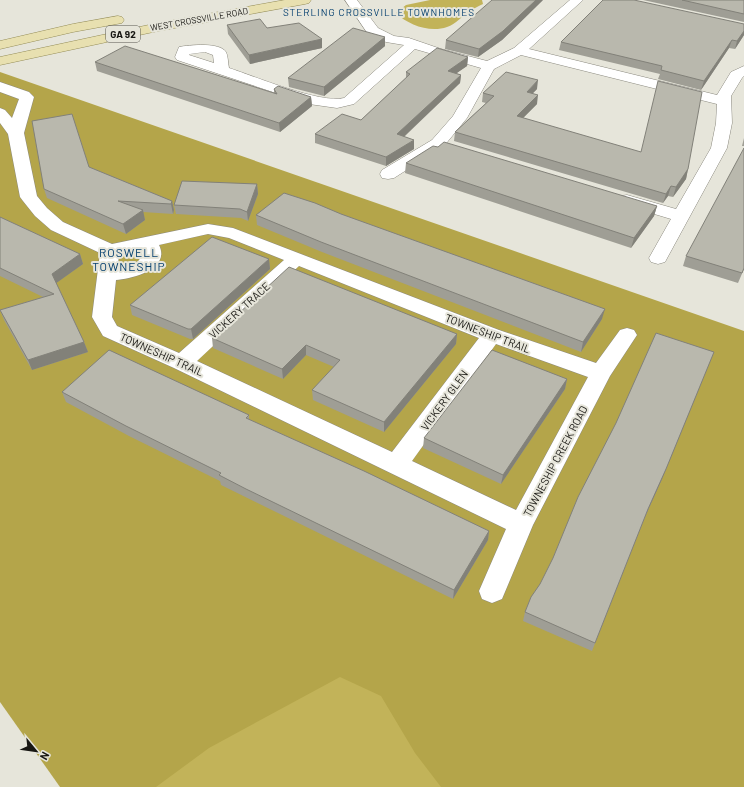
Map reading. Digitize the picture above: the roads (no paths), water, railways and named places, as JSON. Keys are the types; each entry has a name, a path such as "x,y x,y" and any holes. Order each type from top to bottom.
{"main road":[{"name":"WEST CROSSVILLE ROAD","path":"6,59 158,27 305,0"},
{"name":"WEST CROSSVILLE ROAD","path":"0,45 73,28 134,17"}],"street":[{"path":"351,0 373,31 391,40 408,42 436,52 489,66"},
{"path":"388,174 446,146 459,118 489,66 519,51 577,0"},
{"path":"182,57 314,101 337,104 348,101 408,42"},
{"path":"519,51 724,101"},
{"path":"0,66 6,59"},
{"path":"658,258 719,148 724,123 724,96 736,75 744,70"},
{"path":"0,86 4,90 18,92 27,97 21,107 21,117 16,133"},
{"path":"0,113 16,133 29,197 41,212 57,226 109,259 114,274 124,274 140,268 150,261 153,254 152,247 145,243 136,244"},
{"path":"613,196 681,216"},
{"name":"TOWNESHIP TRAIL","path":"521,524 182,363 110,331 102,317 109,259 136,244 208,229 232,233 492,335 602,374"},
{"name":"VICKERY TRACE","path":"182,363 297,258"},
{"name":"VICKERY GLEN","path":"396,465 492,335"},
{"name":"TOWNESHIP CREEK ROAD","path":"492,591 521,524 602,374 627,335"}],"district":[{"name":"STERLING CROSSVILLE TOWNHOMES","path":"379,12"},
{"name":"ROSWELL TOWNESHIP","path":"129,259"}]}
